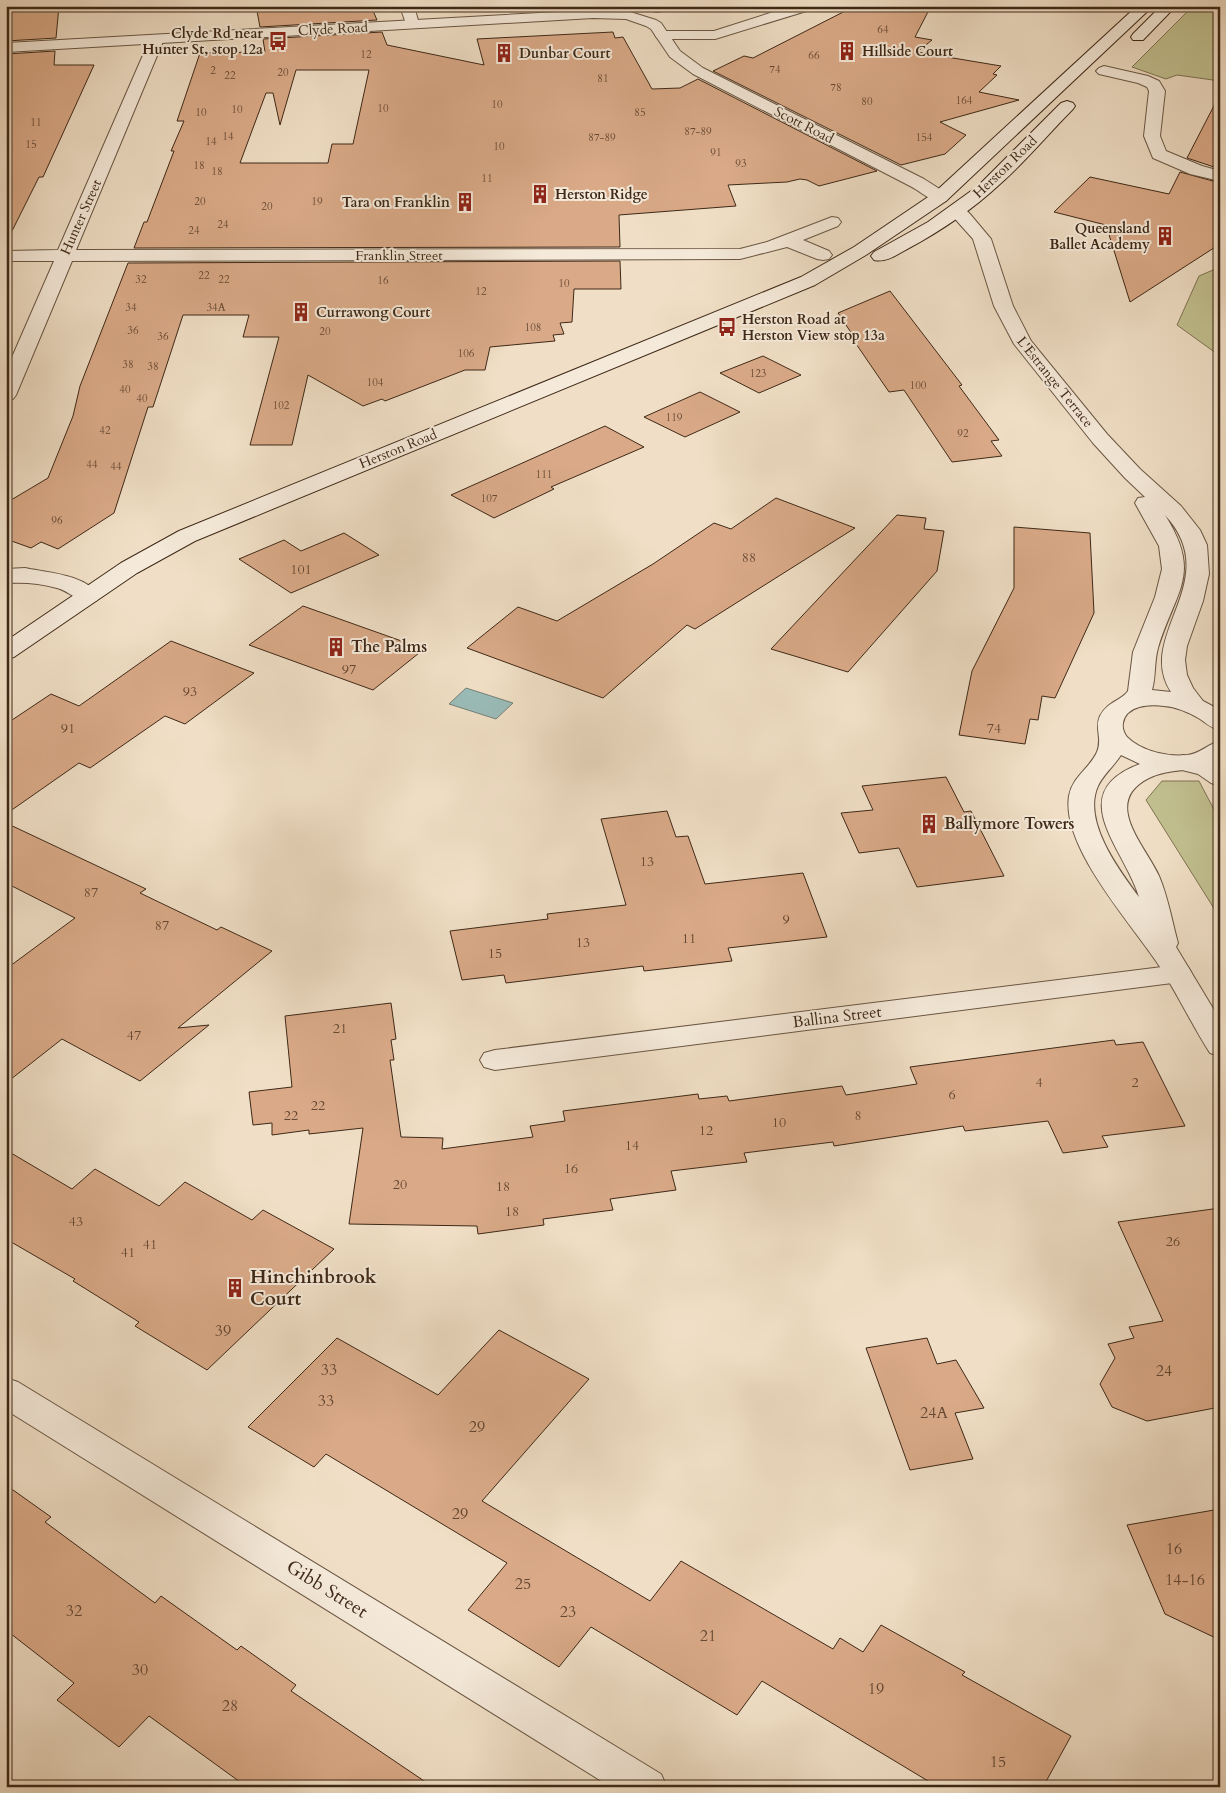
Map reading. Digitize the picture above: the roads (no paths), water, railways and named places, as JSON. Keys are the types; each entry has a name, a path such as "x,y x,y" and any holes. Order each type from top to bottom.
{"street":[{"path":"407,6 412,24"},
{"path":"663,37 703,42 723,33 808,6"},
{"name":"Herston Road","path":"6,652 137,563 187,536 808,281 860,252 940,197 1146,6"},
{"path":"1130,45 1169,6"},
{"name":"Clyde Road","path":"6,48 606,14 639,18 651,23 663,37"},
{"name":"Scott Road","path":"663,37 683,61 698,71 918,183 957,211"},
{"name":"Hunter Street","path":"6,395 157,39"},
{"path":"1091,84 1117,58"},
{"path":"1035,110 1057,102 1080,81 1104,71 1146,80 1156,86 1152,136 1159,154 1196,170 1220,176"},
{"name":"Herston Road","path":"808,281 844,272 875,258 920,235 957,211 1002,173 1044,128 1078,96"},
{"name":"L'Estrange Terrace","path":"957,211 983,242 998,294 1013,329 1028,352 1160,510 1188,530 1196,549 1198,572 1196,585 1173,650 1173,662 1176,677 1182,691 1193,705"},
{"name":"Franklin Street","path":"6,256 740,254 758,251 832,222"},
{"path":"789,240 823,255"},
{"name":"L'Estrange Terrace","path":"1132,702 1141,689 1145,652 1170,590 1173,573 1174,559 1160,510"},
{"path":"6,576 25,576 66,584 88,596"},
{"name":"L'Estrange Terrace","path":"1113,734 1110,725 1112,716 1120,708 1132,702 1151,698 1166,698 1193,705 1207,711 1220,722"},
{"path":"1113,734 1126,748 1139,755 1154,760 1180,763 1207,770 1220,778"},
{"path":"1113,734 1113,748 1110,755 1084,787 1081,798 1083,818 1089,836 1110,877 1173,964 1220,1046"},
{"path":"1173,964 1148,883 1120,831 1114,815 1113,804 1119,789 1139,773 1156,766 1207,758 1220,749"},
{"name":"Ballina Street","path":"495,1060 1173,964"},
{"name":"Gibb Street","path":"6,1392 648,1787"}],"water":[{"path":"466,688 513,703 496,719 449,704"}],"place":[{"name":"Clyde Rd near Hunter St, stop 12a","path":"278,41"},
{"name":"Hillside Court","path":"847,51"},
{"name":"Dunbar Court","path":"504,53"},
{"name":"Herston Ridge","path":"540,194"},
{"name":"Tara on Franklin","path":"465,202"},
{"name":"Queensland Ballet Academy","path":"1165,236"},
{"name":"Currawong Court","path":"301,312"},
{"name":"Herston Road at Herston View stop 13a","path":"727,327"},
{"name":"The Palms","path":"336,647"},
{"name":"Ballymore Towers","path":"929,824"},
{"name":"Hinchinbrook Court","path":"235,1288"}]}
